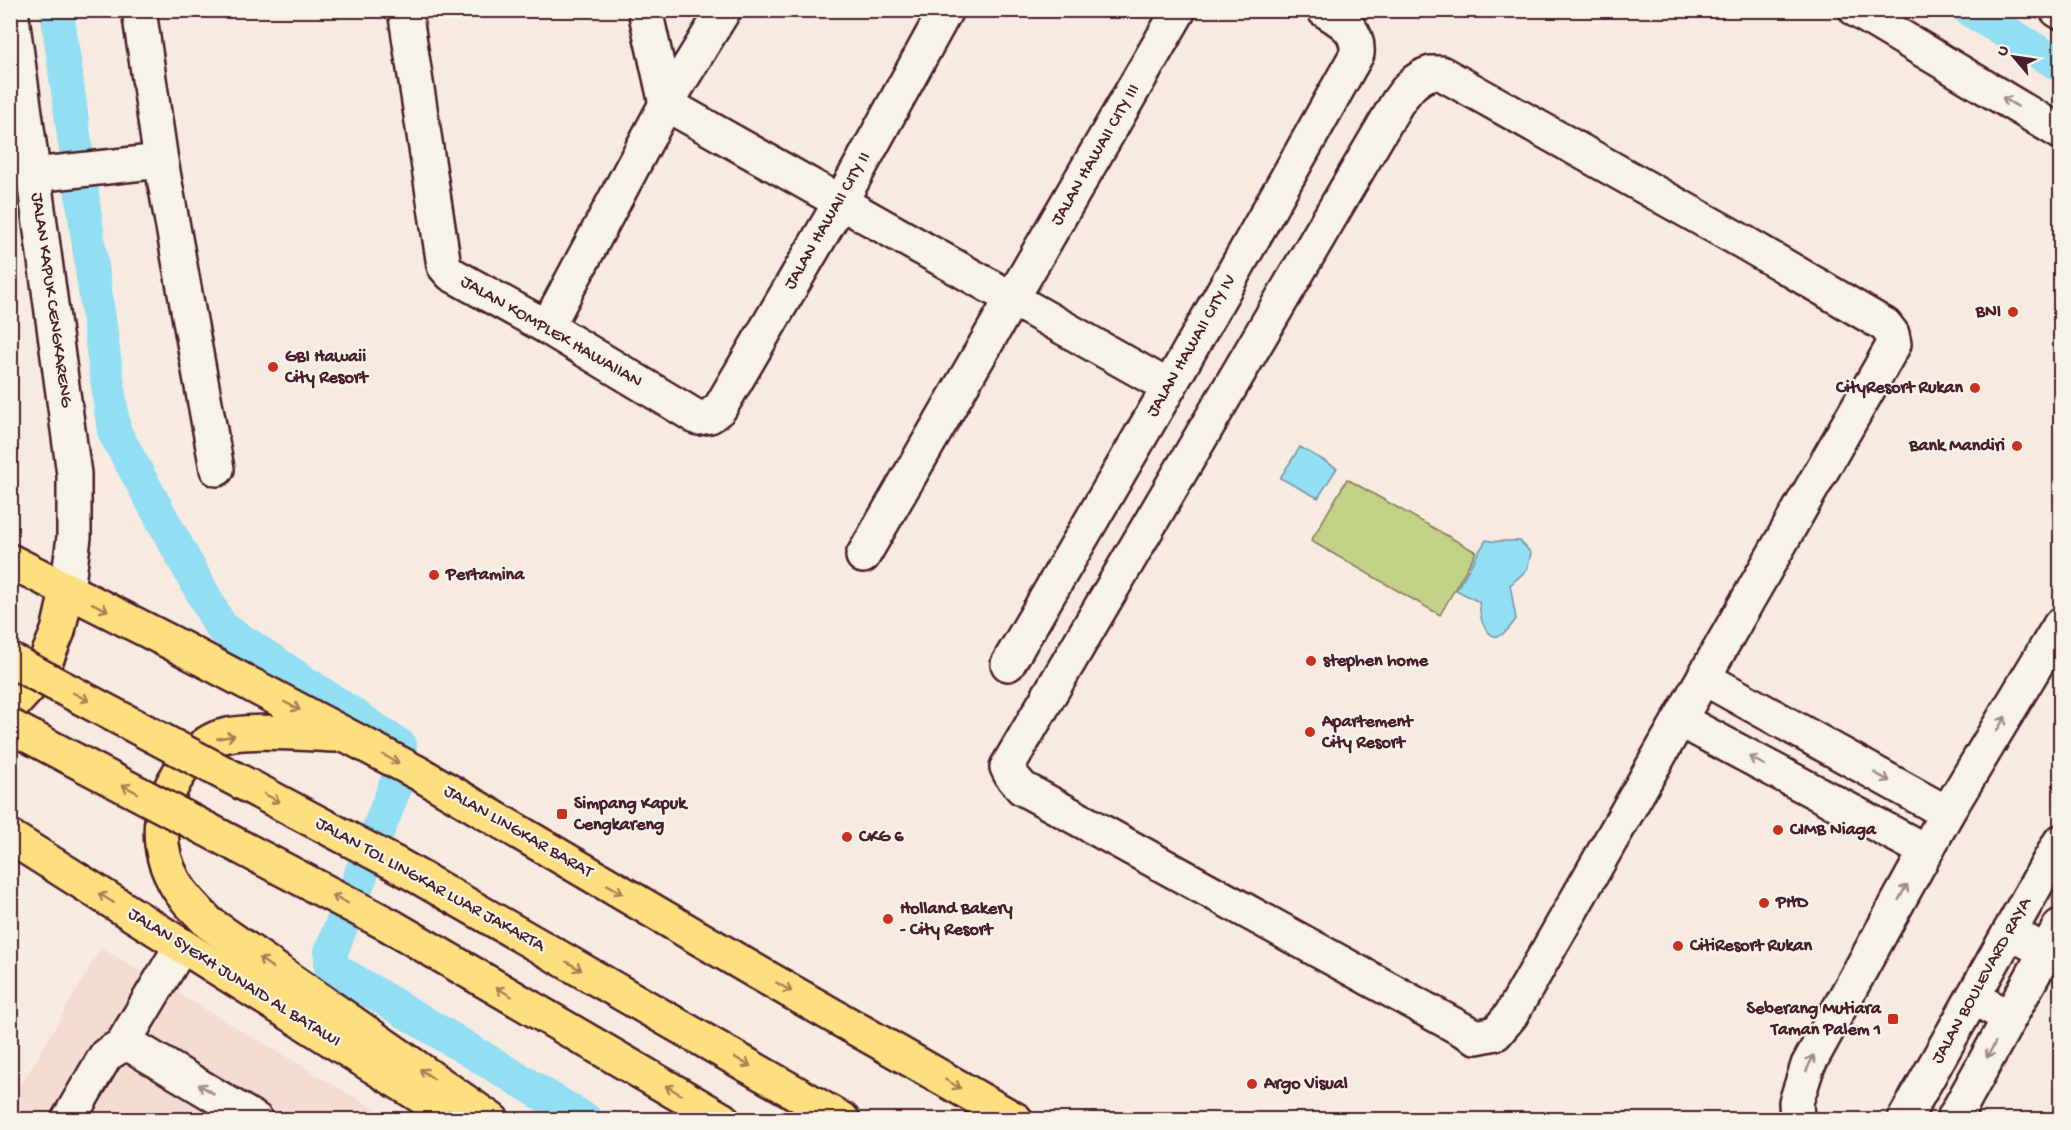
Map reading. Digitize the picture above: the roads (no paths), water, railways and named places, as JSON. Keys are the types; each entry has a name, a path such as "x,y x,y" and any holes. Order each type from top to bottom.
{"main road":[{"name":"JALAN LINGKAR BARAT","path":"10,561 172,643 420,774 765,977 1016,1119"},
{"path":"10,708 40,675 58,631 67,591"},
{"name":"JALAN TOL LINGKAR LUAR JAKARTA","path":"10,660 396,864 843,1119"},
{"path":"10,726 392,926 723,1119"},
{"path":"353,739 250,734 217,738 203,745 177,775 164,803 160,830 164,859 174,882 209,923 492,1119"},
{"name":"JALAN SYEKH JUNAID AL BATAWI","path":"10,837 457,1119"}],"street":[{"name":"JALAN KAPUK CENGKARENG","path":"11,10 44,174 74,474 74,537 67,591"},
{"path":"139,10 161,161 217,469"},
{"name":"JALAN KOMPLEK HAWAIIAN","path":"405,10 444,266 451,274 547,327 698,418"},
{"path":"645,10 666,104 1169,387"},
{"path":"547,327 666,104 724,10"},
{"name":"JALAN HAWAII CITY II","path":"698,418 710,416 720,408 840,203 946,10"},
{"name":"JALAN HAWAII CITY III","path":"864,556 1014,300 1179,10"},
{"path":"1856,10 2061,132"},
{"name":"JALAN HAWAII CITY IV","path":"1008,664 1353,64 1358,46 1354,33 1336,18"},
{"path":"1441,73 1746,243 1885,325 1892,334 1894,344 1680,720 1511,1015 1496,1034 1476,1037 1022,788 1007,767 1397,103 1409,86 1422,76 1441,73"},
{"path":"44,174 161,161"},
{"path":"1797,1119 1796,1102 1809,1065 1947,813 2061,625"},
{"path":"1704,678 1947,813"},
{"path":"1680,720 1926,851"},
{"name":"JALAN BOULEVARD RAYA","path":"1904,1119 2061,842"},
{"path":"1953,1119 2053,939 2010,932"},
{"path":"68,1119 106,1055 122,1045 182,945"},
{"path":"1973,997 2009,1018"},
{"path":"122,1045 134,1047 256,1119"}],"water":[{"path":"1300,447 1337,468 1318,498 1280,478"},
{"path":"1486,540 1520,541 1531,553 1527,570 1510,585 1516,619 1505,632 1497,636 1488,632 1483,624 1479,602 1456,590"}],"waterway":[{"path":"57,10 114,431 221,627 400,746 400,774 331,952 331,967 586,1120"},
{"path":"1970,10 2060,65"}],"place":[{"name":"BNI","path":"2013,312"},
{"name":"GBI Hawaii City Resort","path":"273,367"},
{"name":"CityResort Rukan","path":"1975,388"},
{"name":"Bank Mandiri","path":"2017,446"},
{"name":"Pertamina","path":"434,575"},
{"name":"stephen home","path":"1311,661"},
{"name":"Apartement City Resort","path":"1310,732"},
{"name":"Simpang Kapuk Cengkareng","path":"562,814"},
{"name":"CIMB Niaga","path":"1778,830"},
{"name":"CKG 6","path":"847,837"},
{"name":"PHD","path":"1764,903"},
{"name":"Holland Bakery - City Resort","path":"888,919"},
{"name":"CitiResort Rukan","path":"1678,946"},
{"name":"Seberang Mutiara Taman Palem 1","path":"1893,1019"},
{"name":"Argo Visual","path":"1252,1084"}]}
